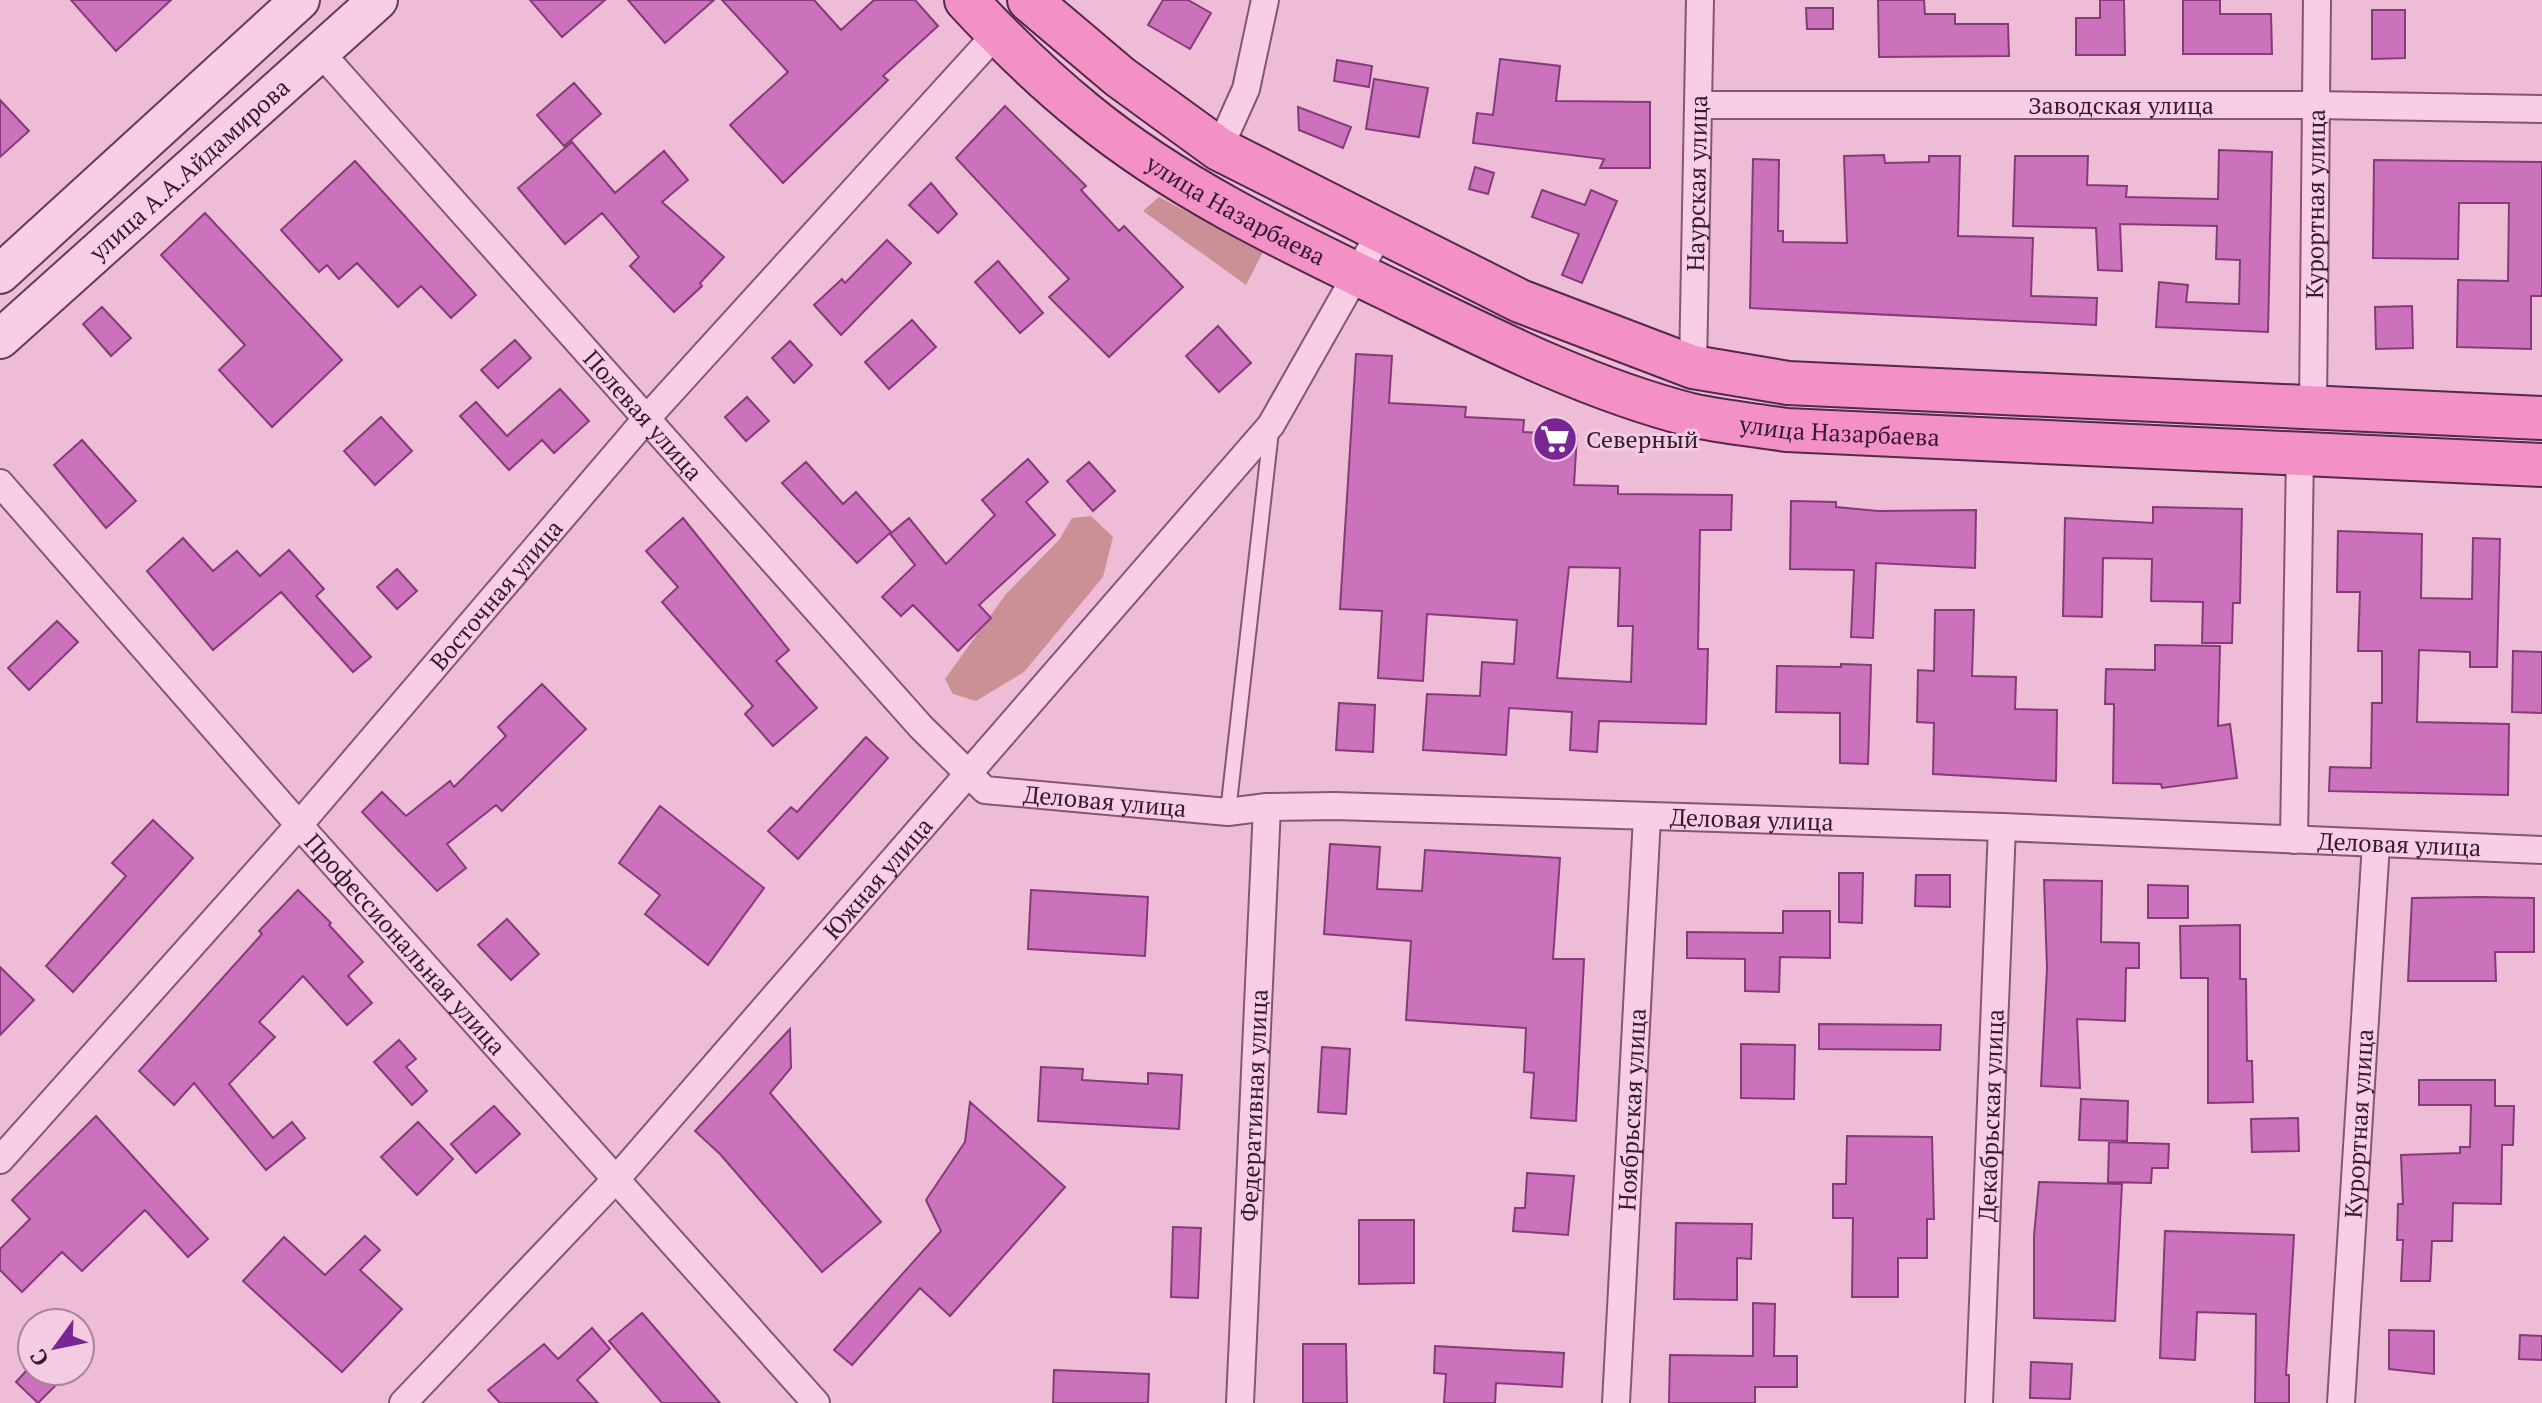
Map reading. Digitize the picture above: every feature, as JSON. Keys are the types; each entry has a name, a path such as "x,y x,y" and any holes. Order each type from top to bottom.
{"main road":[{"name":"улица А.А.Айдамирова","path":"0,339 378,0"},
{"name":"улица Назарбаева","path":"966,0 1085,114 1174,175 1358,275 1528,354 1599,384 1691,415 1787,430 2542,465"},
{"name":"улица Назарбаева","path":"1029,0 1120,77 1219,149 1520,301 1693,367 1788,383 2542,418"},
{"name":"улица А.А.Айдамирова","path":"0,274 285,4"}],"street":[{"path":"1219,149 1246,89 1265,0"},
{"name":"Наурская улица","path":"1693,367 1701,105 1700,0"},
{"name":"Курортная улица","path":"2313,406 2317,0"},
{"name":"Восточная улица","path":"0,1160 299,825 647,418 997,33"},
{"name":"Полевая улица","path":"320,52 921,727 970,776"},
{"name":"Заводская улица","path":"1701,105 2315,105 2542,109"},
{"name":"Южная улица","path":"403,1403 618,1177 970,776 1271,425 1327,332 1381,231"},
{"path":"2294,840 2300,453"},
{"name":"Профессиональная улица","path":"0,483 299,825 618,1177 816,1403"},
{"name":"Деловая улица","path":"970,776 985,790 1228,812 1267,807 2002,827 2542,850"},
{"name":"Федеративная улица","path":"1240,1403 1267,807"},
{"name":"Ноябрьская улица","path":"1616,1403 1647,817"},
{"name":"Декабрьская улица","path":"1979,1403 2002,827"},
{"name":"Курортная улица","path":"2341,1403 2376,843"}],"lane":[{"path":"1228,812 1271,425"}],"shaded area":[{"path":"1159,197 1263,252 1246,285 1143,211"},
{"path":"1091,516 1113,537 1103,577 1024,672 976,701 953,694 945,679 1006,594 1059,540 1072,518"}],"building":[{"path":"71,0 171,0 116,51"},
{"path":"530,0 605,0 562,37"},
{"path":"628,0 714,0 665,43"},
{"path":"722,0 814,0 841,30 874,0 915,0 938,26 883,76 888,80 783,183 730,125 788,72"},
{"path":"1163,0 1188,0 1211,13 1190,49 1148,25"},
{"path":"1878,0 1924,0 1925,14 1955,14 1955,24 2008,24 2009,56 1879,57"},
{"path":"2100,0 2124,0 2125,55 2076,55 2076,18 2100,18"},
{"path":"2183,0 2220,0 2220,14 2271,14 2272,54 2183,54"},
{"path":"1806,8 1833,8 1833,29 1807,29"},
{"path":"2372,10 2405,10 2405,58 2372,59"},
{"path":"1500,59 1560,66 1556,101 1650,102 1650,168 1600,168 1604,159 1473,143 1477,113 1493,115"},
{"path":"1337,60 1372,66 1369,87 1334,81"},
{"path":"1374,79 1428,88 1419,137 1366,129"},
{"path":"574,83 601,114 564,146 537,115"},
{"path":"0,100 29,131 0,157"},
{"path":"1005,106 1086,186 1081,190 1119,231 1124,226 1183,287 1109,357 1049,297 1069,279 956,158"},
{"path":"1298,107 1351,127 1343,148 1299,130"},
{"path":"572,142 615,193 664,151 688,180 662,202 724,257 700,283 702,286 674,312 630,266 639,257 602,213 565,244 518,188"},
{"path":"2219,150 2272,152 2268,332 2156,327 2159,282 2188,285 2186,302 2239,304 2240,260 2216,259 2217,226 2120,224 2122,271 2098,270 2096,228 2013,226 2015,156 2088,156 2087,185 2127,186 2126,197 2218,199"},
{"path":"1884,155 1885,163 1929,162 1929,156 1960,156 1958,236 2033,238 2031,296 2097,298 2096,325 1750,308 1753,159 1779,160 1778,231 1783,231 1783,242 1847,243 1844,156"},
{"path":"2374,160 2542,162 2542,296 2531,296 2531,349 2457,347 2458,280 2508,281 2509,203 2459,203 2458,259 2373,258"},
{"path":"355,161 476,295 451,318 421,286 398,307 357,263 339,279 327,265 319,272 281,230"},
{"path":"1475,167 1494,173 1488,194 1469,189"},
{"path":"931,183 957,214 938,233 909,205"},
{"path":"1542,190 1585,205 1591,190 1617,201 1582,283 1562,275 1579,234 1532,217"},
{"path":"205,213 342,360 272,427 219,370 245,345 161,255"},
{"path":"887,240 911,263 841,335 814,305 842,279 845,283"},
{"path":"998,261 1043,313 1020,333 975,282"},
{"path":"2412,306 2413,348 2376,349 2375,307"},
{"path":"102,307 131,338 111,356 83,324"},
{"path":"912,320 936,347 889,389 865,362"},
{"path":"1218,326 1251,363 1219,392 1186,356"},
{"path":"515,340 531,358 498,388 481,370"},
{"path":"790,341 812,365 794,383 772,358"},
{"path":"1356,354 1392,356 1389,403 1466,407 1465,417 1524,420 1523,432 1577,435 1574,485 1618,486 1618,494 1732,495 1731,530 1700,530 1698,649 1708,649 1706,724 1599,721 1597,752 1570,750 1572,712 1509,708 1506,755 1423,750 1427,694 1480,696 1482,662 1514,664 1517,620 1427,614 1423,681 1378,678 1382,611 1340,609","holes":["1569,567 1620,568 1618,626 1633,626 1631,682 1557,678"]},
{"path":"560,389 589,421 554,453 542,440 509,470 460,416 476,402 507,436"},
{"path":"747,397 769,421 746,441 725,417"},
{"path":"381,417 412,451 375,485 344,451"},
{"path":"82,440 136,501 106,528 54,465"},
{"path":"1028,459 1048,482 1026,502 1055,535 979,605 991,618 958,651 913,605 901,616 882,597 915,565 890,534 909,518 946,564 995,515 982,500"},
{"path":"806,462 843,504 856,492 891,532 857,563 782,483"},
{"path":"1089,462 1115,491 1093,511 1067,481"},
{"path":"1791,501 1836,502 1836,507 1878,511 1976,510 1975,568 1876,563 1873,638 1851,637 1854,570 1790,569"},
{"path":"2153,507 2242,509 2240,603 2233,603 2232,643 2202,643 2203,602 2151,601 2152,559 2103,558 2102,617 2063,616 2065,518 2153,523"},
{"path":"683,518 789,650 776,661 817,708 773,746 745,714 753,706 662,602 678,587 646,551"},
{"path":"2338,531 2422,534 2421,598 2472,599 2473,538 2500,539 2497,667 2470,667 2470,652 2419,650 2417,722 2509,724 2508,795 2329,791 2330,767 2371,768 2372,703 2382,703 2382,651 2358,651 2360,592 2337,592"},
{"path":"183,538 213,571 237,551 260,576 289,550 324,589 316,596 371,657 353,672 281,592 213,650 147,571"},
{"path":"397,569 417,591 397,609 377,587"},
{"path":"1935,610 1974,610 1972,676 2016,677 2015,709 2057,710 2056,781 1933,774 1934,723 1917,722 1918,670 1934,671"},
{"path":"57,621 78,642 29,690 8,668"},
{"path":"2155,645 2220,646 2218,726 2230,724 2237,778 2162,788 2161,784 2113,783 2114,704 2105,704 2106,669 2155,670"},
{"path":"2513,651 2542,652 2542,713 2512,712"},
{"path":"1841,664 1871,665 1868,764 1840,763 1840,713 1776,712 1777,666 1841,667"},
{"path":"542,684 586,729 502,811 496,805 447,844 466,868 437,891 362,812 382,792 406,816 450,781 454,787 506,736 498,727"},
{"path":"1339,703 1375,705 1373,752 1336,750"},
{"path":"866,737 888,758 798,859 768,831 791,807 797,812"},
{"path":"660,806 764,888 708,965 645,914 660,895 619,863"},
{"path":"153,820 193,858 73,992 46,966 126,876 112,863"},
{"path":"1330,844 1380,847 1377,889 1422,891 1425,850 1560,858 1553,959 1584,959 1576,1121 1531,1118 1534,1073 1524,1072 1526,1028 1406,1020 1411,941 1324,934"},
{"path":"1839,873 1863,873 1862,923 1839,922"},
{"path":"1916,875 1950,875 1950,907 1915,906"},
{"path":"2044,880 2102,881 2101,942 2139,943 2139,968 2126,968 2125,1021 2077,1019 2080,1088 2041,1086 2047,968"},
{"path":"2148,885 2188,886 2188,918 2148,918"},
{"path":"298,890 363,962 348,976 372,1003 347,1025 303,976 259,1022 275,1037 229,1084 273,1138 292,1122 305,1138 266,1170 194,1083 174,1105 139,1071"},
{"path":"1031,890 1148,897 1145,956 1028,949"},
{"path":"2412,898 2534,898 2534,952 2495,952 2496,981 2408,981"},
{"path":"1783,911 1830,911 1830,958 1780,957 1779,992 1745,991 1745,959 1687,958 1687,932 1783,933"},
{"path":"507,919 539,954 511,980 478,945"},
{"path":"2240,925 2240,979 2246,979 2247,1061 2252,1061 2253,1102 2208,1103 2208,978 2181,978 2180,926"},
{"path":"0,967 34,1000 0,1035"},
{"path":"1819,1024 1941,1025 1940,1050 1819,1049"},
{"path":"790,1029 791,1068 770,1093 881,1222 822,1272 720,1154 695,1131"},
{"path":"399,1040 416,1059 406,1067 427,1091 412,1105 374,1062"},
{"path":"1741,1044 1795,1045 1794,1099 1741,1098"},
{"path":"1322,1047 1350,1049 1346,1114 1318,1112"},
{"path":"1041,1067 1083,1069 1082,1080 1148,1084 1148,1073 1182,1075 1179,1129 1038,1121"},
{"path":"2419,1080 2495,1080 2495,1106 2514,1106 2513,1145 2502,1145 2501,1204 2453,1203 2452,1241 2432,1241 2430,1281 2401,1281 2403,1240 2397,1240 2398,1204 2403,1204 2401,1155 2460,1153 2460,1147 2470,1147 2471,1105 2419,1105"},
{"path":"2081,1099 2128,1101 2127,1141 2079,1140"},
{"path":"970,1102 1065,1187 950,1316 920,1288 852,1365 834,1350 941,1231 926,1200 965,1142"},
{"path":"494,1106 520,1134 476,1173 451,1144"},
{"path":"96,1116 208,1239 188,1257 145,1210 82,1271 62,1252 22,1292 0,1270 0,1249 30,1219 12,1200"},
{"path":"2298,1118 2299,1151 2252,1152 2251,1119"},
{"path":"418,1122 453,1159 417,1195 381,1157"},
{"path":"1847,1136 1932,1137 1934,1219 1927,1219 1927,1258 1898,1258 1898,1297 1852,1297 1853,1218 1833,1218 1833,1184 1846,1184"},
{"path":"2109,1142 2169,1144 2168,1168 2152,1168 2151,1183 2108,1182"},
{"path":"1527,1173 1574,1176 1568,1235 1513,1231 1515,1208 1525,1208"},
{"path":"2039,1182 2122,1184 2115,1321 2034,1318 2034,1236"},
{"path":"1359,1220 1414,1220 1414,1283 1359,1284"},
{"path":"1676,1223 1752,1224 1751,1259 1737,1258 1737,1300 1674,1299"},
{"path":"1173,1227 1201,1228 1198,1298 1171,1297"},
{"path":"2165,1231 2294,1235 2286,1375 2289,1375 2289,1403 2255,1403 2256,1314 2197,1312 2195,1360 2160,1358"},
{"path":"365,1236 380,1250 360,1270 402,1309 342,1372 243,1281 284,1237 325,1275"},
{"path":"1753,1303 1775,1304 1774,1356 1797,1356 1797,1387 1755,1387 1755,1403 1669,1403 1670,1355 1753,1356"},
{"path":"642,1313 720,1403 662,1403 609,1341"},
{"path":"592,1328 610,1349 577,1380 598,1403 500,1403 488,1390 544,1344 558,1359"},
{"path":"2389,1330 2434,1331 2434,1374 2389,1369"},
{"path":"2520,1335 2542,1336 2542,1360 2519,1359"},
{"path":"1303,1344 1346,1344 1347,1403 1303,1403"},
{"path":"1435,1346 1564,1353 1562,1387 1496,1383 1495,1403 1444,1403 1446,1374 1434,1373"},
{"path":"2031,1362 2072,1364 2070,1399 2030,1398"},
{"path":"1054,1370 1149,1374 1148,1403 1053,1403"},
{"path":"21,1387 54,1387 38,1403"}],"place":[{"name":"Северный","path":"1555,439"}]}
